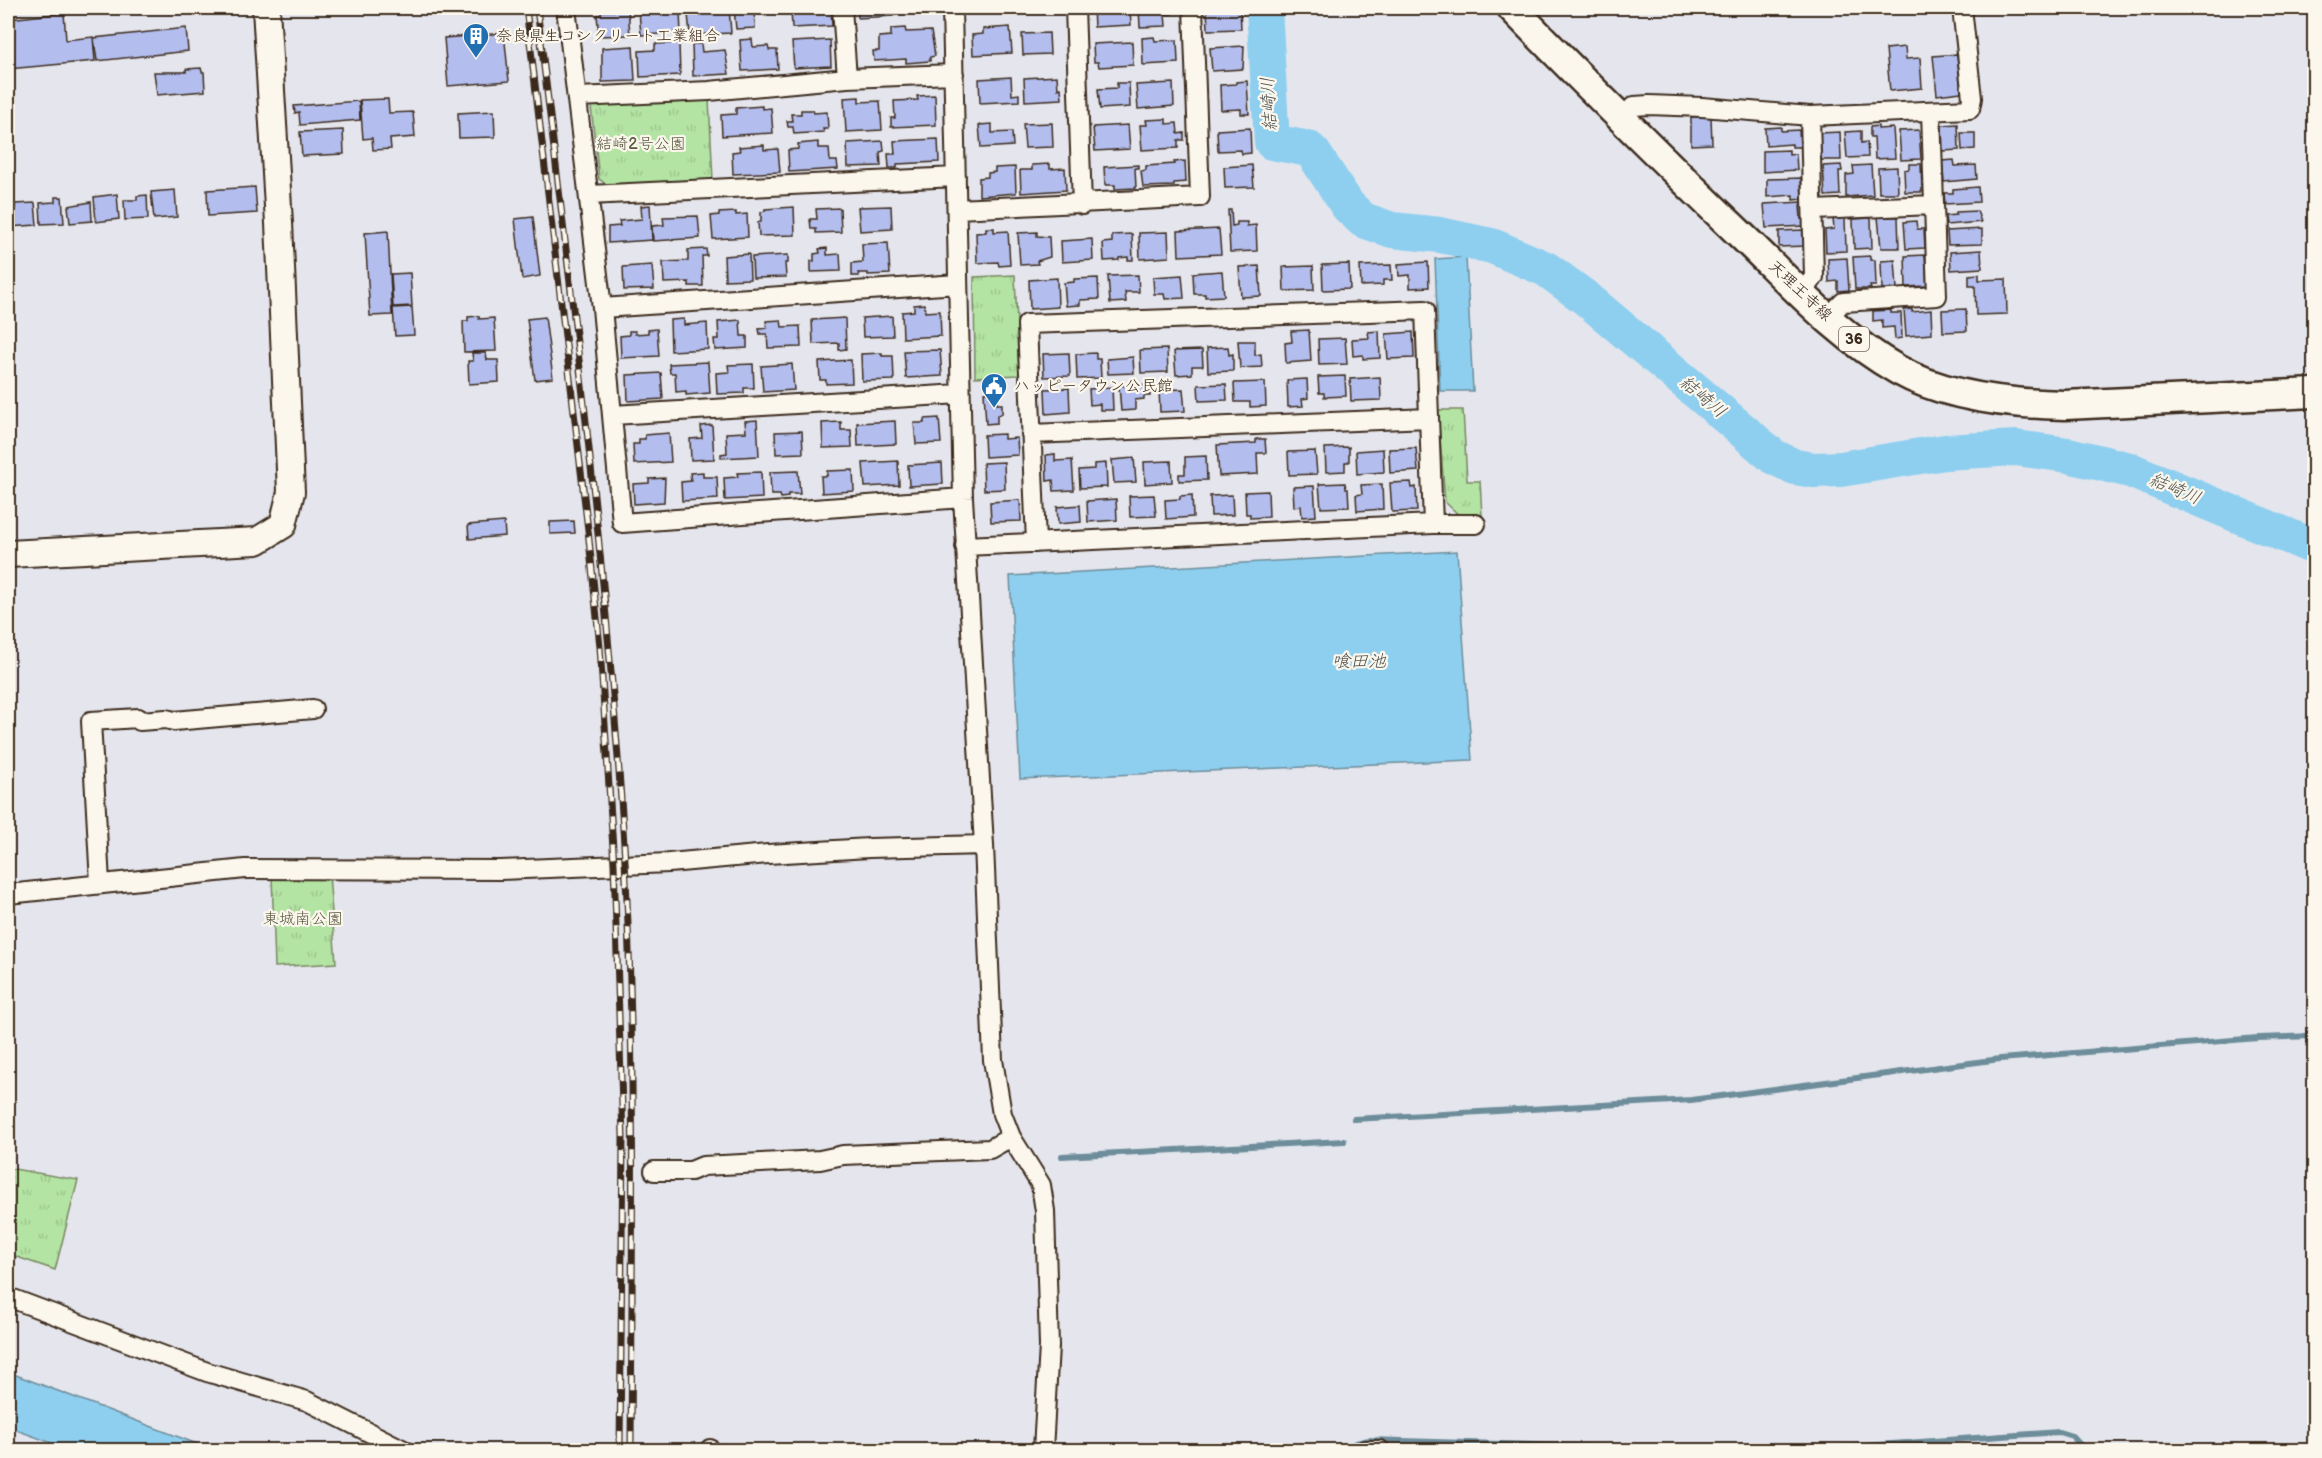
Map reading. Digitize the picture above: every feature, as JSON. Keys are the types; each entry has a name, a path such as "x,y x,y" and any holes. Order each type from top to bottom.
{"main road":[{"name":"天理王寺線","path":"1512,8 1621,119 1827,318 1900,371 1923,381 1993,400 2027,404 2065,405 2314,393"}],"street":[{"path":"8,554 257,541 283,525 291,492 279,223 266,8"},
{"path":"566,8 602,308 622,523 963,498"},
{"path":"842,8 847,78"},
{"path":"952,8 963,498 984,845 993,1060 1002,1114 1011,1137 1041,1185 1045,1211 1049,1346 1043,1450"},
{"path":"1075,8 1082,205"},
{"path":"957,209 1082,205 1200,197 1193,8"},
{"path":"1621,119 1634,106 1648,105 1702,106 1810,116 1970,109 1972,98 1962,8"},
{"path":"578,97 709,91 847,78 954,74"},
{"path":"1827,318 1844,302 1937,296 1932,205 1931,112"},
{"path":"1802,294 1814,277 1810,116"},
{"path":"589,195 956,177"},
{"path":"1814,210 1932,205"},
{"path":"602,308 958,284"},
{"path":"1036,543 1027,324 1425,310 1433,524"},
{"path":"613,415 960,394"},
{"path":"1031,434 1429,418"},
{"path":"966,546 1433,524 1476,524"},
{"path":"100,883 91,721 138,718 140,721 166,719 174,721 313,709"},
{"path":"8,894 245,869 501,870 669,863 869,848 984,845"},
{"path":"654,1171 691,1171 703,1166 820,1161 843,1155 990,1149 1011,1137"},
{"path":"8,1297 207,1372 307,1401 404,1450"},
{"path":"1365,1450 1380,1450"}],"green space":[{"name":"結崎2号公園","path":"709,99 713,181 610,187 599,179 591,106"},
{"path":"1015,275 1019,375 975,377 974,277"},
{"path":"1438,410 1463,410 1467,481 1480,481 1482,516 1461,517 1445,502"},
{"name":"東城南公園","path":"272,875 329,875 336,963 275,967"},
{"path":"8,1168 78,1180 55,1270 8,1254"}],"water":[{"path":"1466,257 1473,391 1440,391 1435,259"},
{"name":"喰田池","path":"1457,551 1472,760 1020,779 1010,576"},
{"path":"8,1372 213,1450 71,1450 8,1427"}],"building":[{"path":"614,8 628,8 630,35 599,36 597,15 601,15 601,11 614,11"},
{"path":"641,8 647,8 647,11 675,9 675,14 680,13 681,33 641,35 639,11"},
{"path":"702,8 729,8 731,33 690,35 688,14 702,13"},
{"path":"734,8 754,8 755,28 736,29"},
{"path":"784,8 831,8 832,26 792,28 791,9 785,10"},
{"path":"858,8 893,8 893,16 858,18"},
{"path":"900,8 920,8 920,13 901,14"},
{"path":"979,8 1008,8 1008,10 979,12"},
{"path":"1093,8 1130,8 1131,25 1094,27"},
{"path":"1139,8 1171,8 1172,14 1165,14 1166,26 1140,27"},
{"path":"1207,8 1240,8 1241,29 1208,30"},
{"path":"64,13 66,40 93,37 95,61 8,69 8,19"},
{"path":"1010,27 1012,53 973,55 972,35 983,34 983,29"},
{"path":"186,28 188,51 97,61 94,38"},
{"path":"905,28 906,32 931,31 935,56 930,57 930,61 906,63 906,59 874,61 873,51 879,51 879,37 891,36 891,29"},
{"name":"奈良県生コンクリート工業組合","path":"504,33 509,81 448,86 444,38"},
{"path":"1049,33 1050,54 1023,55 1022,34"},
{"path":"1154,37 1155,41 1177,40 1178,63 1143,65 1142,38"},
{"path":"752,39 753,47 768,46 769,50 777,50 778,69 742,71 740,40"},
{"path":"830,40 831,66 794,68 792,42"},
{"path":"1132,42 1133,65 1099,67 1098,62 1094,62 1093,44"},
{"path":"679,43 680,75 640,77 639,51 655,50 655,44"},
{"path":"692,44 701,44 702,52 725,50 729,74 693,76"},
{"path":"633,46 635,81 602,82 602,48"},
{"path":"1244,46 1243,69 1212,71 1210,48"},
{"path":"1905,47 1906,59 1920,58 1922,88 1890,91 1886,49"},
{"path":"1957,54 1961,92 1937,95 1933,56"},
{"path":"201,68 204,72 205,91 157,95 154,72 186,72 186,69"},
{"path":"1057,76 1062,99 1025,101 1024,78"},
{"path":"1011,77 1012,95 1019,94 1019,101 980,103 979,79"},
{"path":"1247,81 1249,114 1241,114 1241,109 1221,110 1220,85"},
{"path":"1117,83 1129,83 1130,107 1100,109 1098,89 1117,88"},
{"path":"1173,83 1174,106 1138,109 1136,85"},
{"path":"935,95 936,125 891,127 891,118 895,118 894,101 918,100 917,96"},
{"path":"859,97 859,102 880,101 882,130 846,132 844,98"},
{"path":"388,99 389,113 413,112 415,137 390,139 391,149 373,150 372,138 363,139 360,100"},
{"path":"359,101 360,120 300,125 299,112 295,113 294,106"},
{"path":"762,106 762,109 771,108 773,133 722,136 721,115 736,114 736,108"},
{"path":"801,110 813,110 814,113 827,112 828,129 823,129 824,132 794,134 793,127 788,127 787,121 792,121 791,114 801,114"},
{"path":"494,111 495,137 459,138 458,113"},
{"path":"1691,117 1711,117 1712,144 1691,145"},
{"path":"1166,119 1166,124 1177,123 1178,134 1184,133 1184,140 1178,140 1178,148 1142,150 1140,125 1147,125 1146,120"},
{"path":"1052,123 1053,147 1025,148 1023,124"},
{"path":"992,124 992,133 1012,132 1013,146 981,148 979,125"},
{"path":"1958,124 1959,150 1943,151 1942,125"},
{"path":"1128,125 1130,149 1095,151 1093,127"},
{"path":"1878,126 1878,129 1893,128 1895,158 1875,159 1874,137 1870,137 1870,127"},
{"path":"1781,127 1781,131 1799,130 1800,147 1792,147 1792,144 1766,146 1765,128"},
{"path":"1250,128 1251,153 1242,154 1241,150 1218,151 1217,130"},
{"path":"343,130 344,154 302,156 300,132"},
{"path":"1919,130 1921,159 1901,160 1899,131"},
{"path":"1861,131 1861,143 1867,142 1868,157 1847,158 1845,132"},
{"path":"1840,132 1841,160 1821,160 1820,133"},
{"path":"1961,133 1975,133 1975,149 1962,150"},
{"path":"938,139 939,162 897,164 897,168 889,168 888,154 895,154 894,141"},
{"path":"883,141 884,151 880,152 881,166 848,167 847,143"},
{"path":"818,142 818,148 829,148 830,161 837,161 838,169 789,172 788,150 798,149 798,144"},
{"path":"764,145 764,150 778,149 780,172 733,174 732,152 740,151 739,147"},
{"path":"1789,150 1789,155 1796,154 1797,170 1763,172 1763,151"},
{"path":"1954,160 1955,166 1976,165 1977,179 1944,182 1942,161"},
{"path":"1185,161 1186,182 1174,183 1174,186 1143,187 1141,171 1146,170 1146,166"},
{"path":"1050,164 1050,169 1065,168 1066,190 1021,193 1020,170 1032,170 1032,165"},
{"path":"1909,164 1921,164 1922,192 1905,192 1904,170 1909,169"},
{"path":"1138,165 1138,168 1135,168 1136,188 1115,189 1115,185 1105,185 1104,167"},
{"path":"1252,165 1254,187 1225,188 1224,167"},
{"path":"1841,165 1840,195 1825,196 1823,166"},
{"path":"1871,165 1873,195 1846,197 1846,175 1854,174 1853,166"},
{"path":"1015,167 1016,193 979,196 979,178 988,177 988,173 995,172 995,168"},
{"path":"1897,167 1898,193 1879,193 1878,168"},
{"path":"1801,178 1802,199 1793,200 1793,195 1767,197 1767,179"},
{"path":"255,187 257,213 208,216 207,190"},
{"path":"1978,187 1979,202 1945,204 1944,193 1953,193 1953,189"},
{"path":"175,190 177,217 154,219 151,192"},
{"path":"117,194 119,219 96,222 94,197"},
{"path":"147,195 148,219 125,220 124,200 137,200 137,196"},
{"path":"55,197 62,197 64,223 41,224 40,203 55,202"},
{"path":"91,202 92,221 70,223 68,206"},
{"path":"1802,202 1800,205 1801,219 1803,218 1804,226 1766,228 1764,204"},
{"path":"35,203 37,225 8,227 8,209 15,208 15,204"},
{"path":"650,205 652,240 608,243 608,227 620,226 619,221 642,219 641,206"},
{"path":"891,206 892,229 860,231 858,207"},
{"path":"794,207 795,235 759,236 758,222 761,222 761,212 765,209"},
{"path":"840,208 841,232 816,233 816,229 811,229 810,219 817,219 816,209"},
{"path":"1228,210 1231,210 1232,226 1237,225 1237,222 1247,222 1247,226 1256,225 1257,251 1230,252"},
{"path":"1977,211 1981,222 1946,225 1945,216 1956,215 1956,212"},
{"path":"736,212 736,215 747,214 748,237 713,239 711,216"},
{"path":"698,216 700,238 653,241 652,226 664,225 663,217"},
{"path":"533,217 540,276 522,279 515,219"},
{"path":"1878,217 1898,217 1899,248 1881,248"},
{"path":"1845,218 1846,251 1826,252 1825,230 1834,229 1833,219"},
{"path":"1871,218 1872,248 1854,249 1853,219"},
{"path":"1916,221 1917,229 1924,229 1925,248 1906,249 1904,222"},
{"path":"986,228 994,228 994,232 1008,231 1010,265 999,266 998,262 977,263 976,233 986,232"},
{"path":"1219,229 1221,254 1179,256 1178,231"},
{"path":"1982,229 1982,244 1948,245 1947,231"},
{"path":"1804,230 1805,246 1779,247 1779,231"},
{"path":"388,231 392,315 370,316 365,233"},
{"path":"1037,232 1037,236 1049,237 1050,257 1037,261 1038,264 1020,265 1018,233"},
{"path":"1168,232 1169,257 1140,259 1139,233"},
{"path":"1132,234 1133,260 1128,260 1128,257 1104,261 1103,243 1112,242 1112,235"},
{"path":"1092,239 1093,260 1062,262 1061,241"},
{"path":"888,243 890,274 858,273 859,276 852,276 852,263 863,262 862,244"},
{"path":"827,248 827,255 840,254 841,271 811,272 811,261 814,261 814,254 820,253 819,249"},
{"path":"706,249 707,256 702,256 703,286 689,286 689,282 664,283 663,262 688,261 688,250"},
{"path":"1981,250 1982,268 1951,270 1950,252"},
{"path":"749,254 750,279 725,280 724,256"},
{"path":"788,255 788,263 785,263 786,277 753,278 752,257"},
{"path":"1925,255 1927,286 1906,287 1905,256"},
{"path":"1870,256 1870,260 1875,260 1876,286 1870,286 1871,289 1855,289 1853,257"},
{"path":"1847,258 1849,290 1838,291 1838,281 1829,282 1828,259"},
{"path":"1895,260 1897,289 1882,289 1881,261"},
{"path":"1428,262 1429,287 1410,288 1410,275 1399,276 1398,264"},
{"path":"1349,264 1350,289 1323,290 1322,265"},
{"path":"652,265 654,289 624,290 623,267"},
{"path":"1391,265 1392,280 1383,280 1383,285 1361,286 1360,266"},
{"path":"1259,266 1261,296 1241,297 1239,267"},
{"path":"1313,266 1314,290 1284,291 1283,267"},
{"path":"1222,271 1224,296 1205,297 1205,294 1194,294 1193,273"},
{"path":"410,273 412,306 393,307 391,274"},
{"path":"1979,274 1979,280 2006,279 2007,314 1976,315 1975,286 1969,286 1969,275"},
{"path":"1138,275 1139,292 1125,292 1126,302 1110,303 1108,276"},
{"path":"1182,275 1184,298 1165,299 1164,294 1154,294 1153,277"},
{"path":"1057,278 1058,307 1030,309 1029,280"},
{"path":"1098,278 1099,299 1080,300 1080,305 1066,306 1064,283 1074,282 1074,279"},
{"path":"924,304 925,312 940,311 941,336 903,338 902,312 914,311 914,305"},
{"path":"412,307 414,335 395,336 393,308"},
{"path":"1912,309 1912,312 1931,310 1932,334 1906,336 1904,310"},
{"path":"1966,309 1967,331 1943,332 1942,310"},
{"path":"1891,310 1891,313 1901,313 1902,338 1895,339 1894,327 1882,328 1882,320 1873,321 1873,311"},
{"path":"479,316 479,319 494,318 496,351 464,352 463,321 468,321 468,317"},
{"path":"892,316 893,336 863,337 862,318"},
{"path":"545,317 553,378 535,380 527,319"},
{"path":"845,318 846,349 839,350 839,343 813,344 812,320"},
{"path":"684,319 684,325 707,323 708,349 671,351 670,320"},
{"path":"740,320 741,336 747,336 747,348 715,350 714,339 719,339 718,322"},
{"path":"781,320 782,327 800,326 801,347 768,348 767,334 760,334 759,329 767,328 766,321"},
{"path":"657,329 659,356 621,358 620,336 629,335 629,331 635,331 635,334 648,333 648,330"},
{"path":"1309,330 1311,361 1286,363 1285,343 1292,342 1291,331"},
{"path":"1379,331 1380,358 1363,359 1363,355 1353,356 1352,339 1369,338 1368,332"},
{"path":"1413,332 1414,358 1388,359 1386,334"},
{"path":"1345,338 1347,364 1319,365 1318,339"},
{"path":"1238,341 1255,341 1255,355 1261,354 1262,367 1240,368"},
{"path":"1228,347 1229,355 1233,354 1233,371 1208,372 1207,348"},
{"path":"1167,349 1168,372 1141,373 1140,350"},
{"path":"940,350 942,376 906,378 904,351"},
{"path":"1202,350 1203,366 1192,366 1192,374 1176,375 1174,351"},
{"path":"472,353 486,353 487,360 498,360 499,382 469,384 468,361 473,361"},
{"path":"882,353 882,356 893,356 894,380 862,381 861,354"},
{"path":"1069,353 1070,376 1044,377 1043,354"},
{"path":"1096,353 1096,359 1100,359 1101,378 1077,379 1076,354"},
{"path":"1133,357 1134,373 1108,374 1107,359"},
{"path":"851,360 852,383 826,384 826,380 820,380 819,362"},
{"path":"708,362 710,393 686,395 686,391 676,392 675,373 670,373 669,364"},
{"path":"753,364 754,388 744,388 744,393 717,394 716,373 729,372 728,365"},
{"path":"792,364 794,390 763,392 761,366"},
{"path":"661,373 663,399 628,401 627,375"},
{"path":"1345,376 1346,396 1324,397 1324,393 1319,393 1318,377"},
{"path":"1380,377 1381,400 1351,401 1350,379"},
{"path":"1307,379 1308,398 1302,399 1303,406 1288,407 1287,380"},
{"path":"1265,382 1266,406 1250,407 1250,402 1235,402 1234,383"},
{"path":"1226,384 1227,400 1199,401 1198,385"},
{"path":"1149,385 1150,396 1135,400 1135,410 1121,411 1119,386"},
{"path":"1112,387 1113,410 1100,410 1100,404 1090,405 1089,389"},
{"path":"1069,388 1070,412 1046,414 1045,389"},
{"path":"1183,389 1185,411 1160,412 1159,390"},
{"name":"ハッピータウン公民館","path":"996,391 997,404 1002,404 1002,414 997,415 997,423 986,424 984,392"},
{"path":"939,418 941,443 916,444 914,423 924,423 924,419"},
{"path":"757,420 759,456 721,458 721,454 727,453 726,433 746,432 745,421"},
{"path":"895,421 896,444 858,446 857,423"},
{"path":"841,422 841,430 851,430 852,447 823,448 822,423"},
{"path":"712,425 714,459 691,460 690,439 702,438 701,426"},
{"path":"802,431 803,453 776,454 775,432"},
{"path":"669,433 671,462 634,464 633,444 639,444 639,439 645,439 645,435"},
{"path":"1004,434 1004,439 1017,438 1018,455 985,457 984,435"},
{"path":"1256,439 1265,439 1266,453 1257,453 1258,474 1219,476 1217,445 1256,443"},
{"path":"1349,447 1349,462 1345,462 1345,471 1326,472 1325,448"},
{"path":"1416,448 1418,471 1390,473 1389,449"},
{"path":"1383,449 1384,472 1357,474 1356,451"},
{"path":"1315,451 1317,474 1289,475 1288,452"},
{"path":"1055,454 1055,461 1072,460 1074,490 1054,491 1053,480 1047,481 1046,455"},
{"path":"1206,456 1207,480 1179,481 1179,474 1185,474 1185,457"},
{"path":"1134,458 1136,482 1114,483 1112,460"},
{"path":"898,461 899,485 865,487 863,463"},
{"path":"1171,461 1172,482 1145,484 1144,462"},
{"path":"1004,462 1005,489 984,490 983,463"},
{"path":"942,463 943,484 909,486 908,465"},
{"path":"1106,463 1107,487 1080,488 1079,470 1094,469 1094,464"},
{"path":"853,470 854,491 822,493 821,476 827,476 827,471"},
{"path":"798,471 800,494 788,494 788,497 781,498 780,495 771,495 770,472"},
{"path":"703,472 703,477 717,477 718,499 682,501 681,482 691,481 690,473"},
{"path":"761,472 762,498 725,500 724,478 738,477 737,473"},
{"path":"665,478 664,502 634,504 633,484 649,483 649,479"},
{"path":"1411,482 1412,488 1416,487 1417,511 1392,512 1390,483"},
{"path":"1345,483 1348,489 1349,507 1321,508 1319,484"},
{"path":"1382,484 1383,509 1357,511 1356,495 1362,494 1361,485"},
{"path":"1314,486 1316,516 1302,517 1301,506 1294,507 1293,487"},
{"path":"1268,491 1269,517 1250,518 1250,514 1246,514 1245,492"},
{"path":"1154,495 1156,516 1130,517 1129,496"},
{"path":"1192,495 1193,517 1166,519 1165,500"},
{"path":"1232,495 1233,515 1211,516 1210,496"},
{"path":"1116,499 1117,520 1088,522 1087,501"},
{"path":"1020,500 1021,521 991,522 990,502"},
{"path":"1080,505 1081,522 1058,524 1057,507"},
{"path":"574,521 575,533 550,534 550,522"},
{"path":"504,522 505,536 469,539 468,525"}],"waterway":[{"name":"結崎川","path":"1264,8 1272,142 1309,149 1348,206 1363,220 1392,230 1440,235 1492,246 1546,269 1587,299 1774,457 1795,467 1813,470 1841,469 1945,452 2016,448 2068,455 2130,470 2314,547"},
{"path":"1354,1119 1691,1100 2000,1059 2258,1038 2314,1036"},
{"path":"1062,1156 1344,1141"},
{"path":"1809,1450 2059,1432 2072,1436 2085,1450"},
{"path":"1338,1450 1369,1440 1667,1449"}],"railway":[{"path":"526,8 600,647 614,864 623,1137 620,1450"},
{"path":"537,8 599,540 625,861 632,1082 631,1450"}],"place":[{"name":"奈良県生コンクリート工業組合","path":"476,59"},
{"name":"ハッピータウン公民館","path":"994,409"}]}
